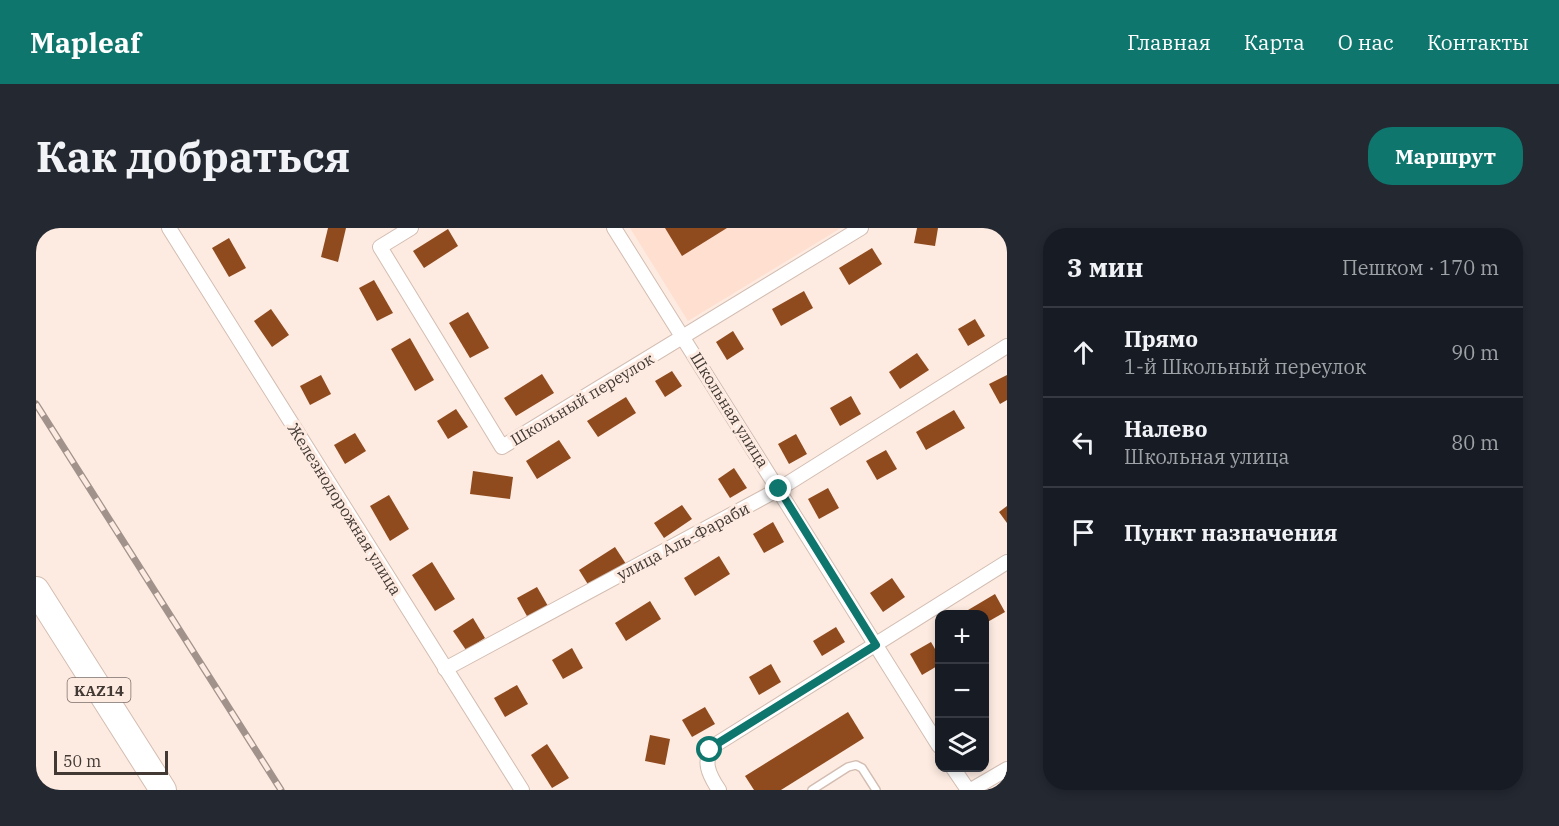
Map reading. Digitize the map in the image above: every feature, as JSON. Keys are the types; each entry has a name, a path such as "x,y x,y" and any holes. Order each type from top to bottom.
{"highway":[{"name":"KAZ14","path":"36,590 163,790"}],"street":[{"name":"Железнодорожная улица","path":"169,228 522,790"},
{"name":"Школьный переулок","path":"411,228 380,247 502,447 861,228"},
{"name":"Школьная улица","path":"614,228 935,740"},
{"name":"улица Аль-Фараби","path":"445,669 779,489 1007,346"},
{"path":"719,790 709,773 706,759 715,745 1007,562"},
{"path":"956,772 969,790 1007,769"}],"lane":[{"path":"812,790 848,767 856,765 862,768 876,790"}],"shaded area":[{"path":"630,228 841,228 688,321"}],"building":[{"path":"328,228 346,228 338,262 321,257"},
{"path":"665,228 727,228 682,256"},
{"path":"917,228 938,228 935,246 914,243"},
{"path":"448,229 458,246 424,268 413,251"},
{"path":"229,238 246,268 229,277 212,248"},
{"path":"872,248 882,264 849,285 839,268"},
{"path":"374,280 393,313 377,321 359,288"},
{"path":"804,291 813,308 781,326 772,309"},
{"path":"271,309 289,335 272,347 254,321"},
{"path":"468,312 489,348 470,358 449,323"},
{"path":"975,319 985,336 968,346 958,329"},
{"path":"733,331 744,349 727,360 716,342"},
{"path":"410,338 434,380 415,391 391,349"},
{"path":"917,353 929,370 900,389 889,372"},
{"path":"672,371 682,386 665,397 655,381"},
{"path":"542,374 554,393 516,416 504,398"},
{"path":"321,375 331,394 310,405 300,386"},
{"path":"1007,375 1007,400 1000,404 989,384"},
{"path":"851,396 861,414 840,426 830,408"},
{"path":"626,397 636,413 598,437 587,421"},
{"path":"456,409 468,427 448,439 437,421"},
{"path":"954,410 965,428 926,450 916,432"},
{"path":"355,433 366,451 345,464 334,445"},
{"path":"796,434 807,454 789,464 778,444"},
{"path":"559,440 571,458 537,479 526,461"},
{"path":"886,450 897,469 877,480 866,461"},
{"path":"734,468 747,488 730,498 718,479"},
{"path":"473,471 513,477 510,499 470,494"},
{"path":"828,488 839,508 819,519 808,499"},
{"path":"389,495 409,529 390,541 370,506"},
{"path":"682,505 692,519 664,538 654,523"},
{"path":"1007,506 1007,523 999,512"},
{"path":"773,522 784,542 764,553 753,534"},
{"path":"615,547 626,564 589,586 579,570"},
{"path":"719,556 730,574 695,596 684,578"},
{"path":"432,562 455,599 435,611 412,575"},
{"path":"892,578 905,597 883,612 870,593"},
{"path":"537,587 548,606 528,618 517,598"},
{"path":"995,594 1005,612 989,621 989,610 968,610"},
{"path":"650,601 661,619 626,641 615,623"},
{"path":"473,618 485,638 466,650 453,631"},
{"path":"836,627 845,642 822,656 813,641"},
{"path":"931,642 935,649 935,667 922,675 910,654"},
{"path":"572,648 583,668 563,679 552,660"},
{"path":"771,664 781,682 759,695 749,677"},
{"path":"517,685 528,704 505,717 494,698"},
{"path":"705,707 715,724 692,737 682,720"},
{"path":"848,712 864,738 781,790 754,790 745,776"},
{"path":"650,735 670,739 665,765 645,761"},
{"path":"547,744 569,778 552,788 531,755"}],"railway":[{"path":"36,404 281,790"}],"route":[{"path":"710,750 876,645 779,489"}]}
